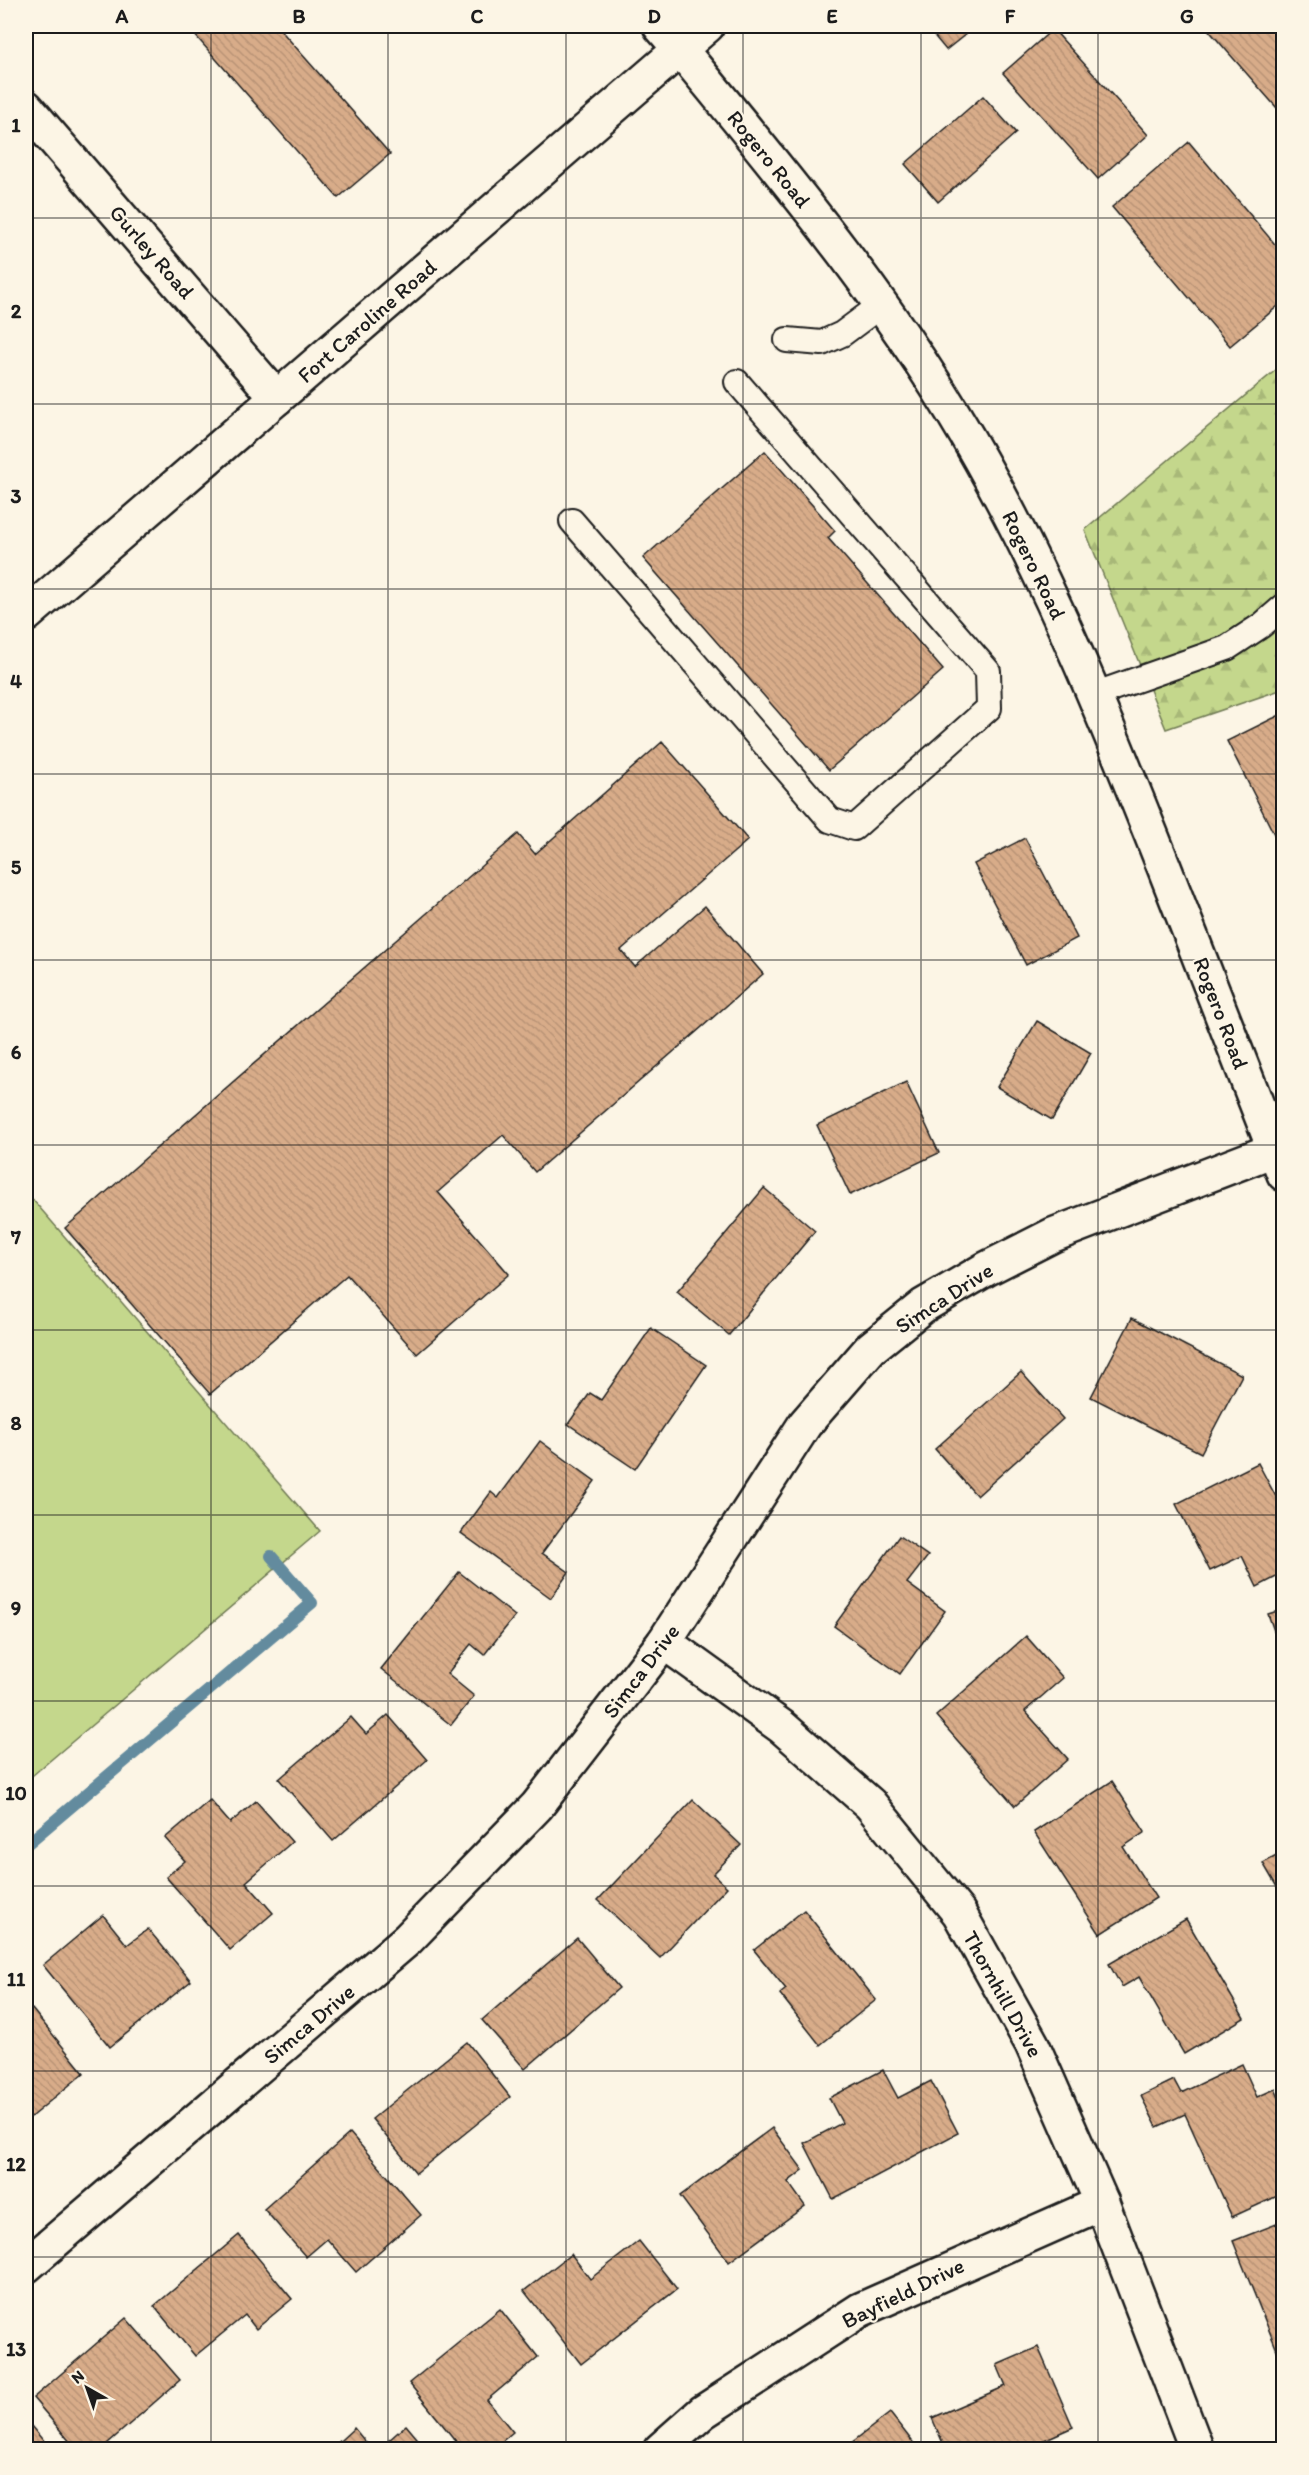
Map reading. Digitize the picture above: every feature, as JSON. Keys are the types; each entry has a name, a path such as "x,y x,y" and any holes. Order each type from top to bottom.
{"street":[{"name":"Fort Caroline Road","path":"26,615 278,398 670,37 707,26"},
{"name":"Rogero Road","path":"670,37 837,244 921,363 980,459 1032,556 1096,694 1280,1157"},
{"name":"Gurley Road","path":"26,106 278,398"},
{"name":"Simca Drive","path":"26,2266 408,1939 537,1806 664,1642 805,1424 871,1348 923,1306 986,1269 1053,1235 1280,1157"},
{"name":"Thornhill Drive","path":"664,1642 782,1727 870,1804 959,1913 1032,2044 1102,2203 1197,2450"},
{"name":"Bayfield Drive","path":"660,2450 703,2412 860,2310 1102,2203"}],"lane":[{"path":"787,340 822,343 842,334 881,305"},
{"path":"572,521 830,820 854,828 988,708 988,671 737,382"},
{"path":"1096,694 1227,648 1262,625 1284,606"}],"green space":[{"path":"1283,364 1283,689 1166,729 1085,530"},
{"path":"26,1192 320,1531 26,1781"}],"building":[{"path":"187,26 277,26 390,154 338,198"},
{"path":"926,26 976,26 946,50"},
{"path":"1205,26 1284,26 1284,116"},
{"path":"1053,29 1148,135 1098,179 1003,73"},
{"path":"983,96 1016,133 938,202 905,164"},
{"path":"1189,142 1284,255 1284,301 1230,346 1112,207"},
{"path":"765,451 835,531 828,538 943,670 829,770 643,558"},
{"path":"1284,713 1284,839 1278,842 1227,741"},
{"path":"662,742 748,840 621,950 635,967 705,906 763,974 535,1172 503,1135 438,1192 509,1274 417,1354 347,1275 210,1394 65,1228 518,834 535,854"},
{"path":"1025,838 1077,938 1026,965 974,864"},
{"path":"1037,1021 1091,1053 1052,1120 997,1087"},
{"path":"906,1082 939,1153 850,1195 817,1125"},
{"path":"764,1188 815,1231 729,1335 677,1292"},
{"path":"1132,1318 1242,1375 1201,1453 1091,1397"},
{"path":"651,1328 706,1365 635,1469 568,1424 590,1393 601,1400"},
{"path":"1021,1372 1063,1419 977,1496 935,1449"},
{"path":"540,1441 595,1481 542,1553 569,1572 551,1598 461,1533 491,1492 498,1498"},
{"path":"1258,1463 1284,1512 1284,1573 1257,1587 1242,1556 1210,1571 1176,1504"},
{"path":"899,1536 928,1556 907,1583 945,1611 900,1674 834,1626"},
{"path":"459,1572 515,1616 484,1655 471,1644 447,1674 474,1696 451,1725 381,1669"},
{"path":"1284,1609 1284,1659 1268,1614"},
{"path":"1026,1636 1063,1678 1025,1711 1068,1759 1015,1806 936,1716"},
{"path":"388,1715 427,1760 333,1841 279,1779 351,1717 366,1734"},
{"path":"1112,1781 1145,1832 1123,1847 1156,1898 1100,1934 1034,1832"},
{"path":"210,1800 230,1823 256,1801 292,1842 246,1882 273,1913 230,1950 166,1877 185,1861 165,1838"},
{"path":"693,1800 741,1845 713,1874 727,1887 660,1958 598,1900"},
{"path":"1284,1852 1284,1899 1263,1863"},
{"path":"804,1910 876,2000 820,2045 780,1994 786,1989 754,1950"},
{"path":"103,1915 127,1945 148,1929 191,1981 110,2047 43,1965"},
{"path":"1186,1919 1244,2018 1184,2054 1139,1977 1122,1987 1109,1964"},
{"path":"577,1938 619,1988 525,2069 482,2020"},
{"path":"32,2009 84,2073 26,2121 26,2014"},
{"path":"467,2042 510,2097 416,2173 372,2119"},
{"path":"1242,2064 1257,2097 1275,2089 1284,2108 1284,2193 1232,2217 1185,2114 1157,2127 1141,2096 1174,2080 1181,2093"},
{"path":"883,2070 898,2098 931,2081 958,2133 833,2199 804,2143 842,2123 829,2098"},
{"path":"772,2128 803,2170 788,2182 805,2206 729,2262 680,2196"},
{"path":"350,2133 421,2215 356,2272 327,2239 306,2257 264,2209"},
{"path":"1284,2221 1284,2353 1279,2355 1233,2241"},
{"path":"239,2235 292,2299 256,2329 245,2315 195,2356 154,2306"},
{"path":"639,2241 677,2289 581,2364 524,2291 571,2254 590,2279"},
{"path":"500,2309 538,2357 487,2400 513,2432 492,2450 463,2450 409,2383"},
{"path":"126,2318 180,2380 100,2450 77,2450 33,2398"},
{"path":"1038,2347 1073,2427 1022,2450 946,2450 932,2418 1006,2386 997,2365"},
{"path":"890,2413 919,2450 842,2450"},
{"path":"26,2420 51,2450 26,2450"},
{"path":"406,2425 427,2450 378,2450"},
{"path":"354,2428 372,2450 330,2450"}],"waterway":[{"path":"26,1845 312,1603 271,1556"}]}
